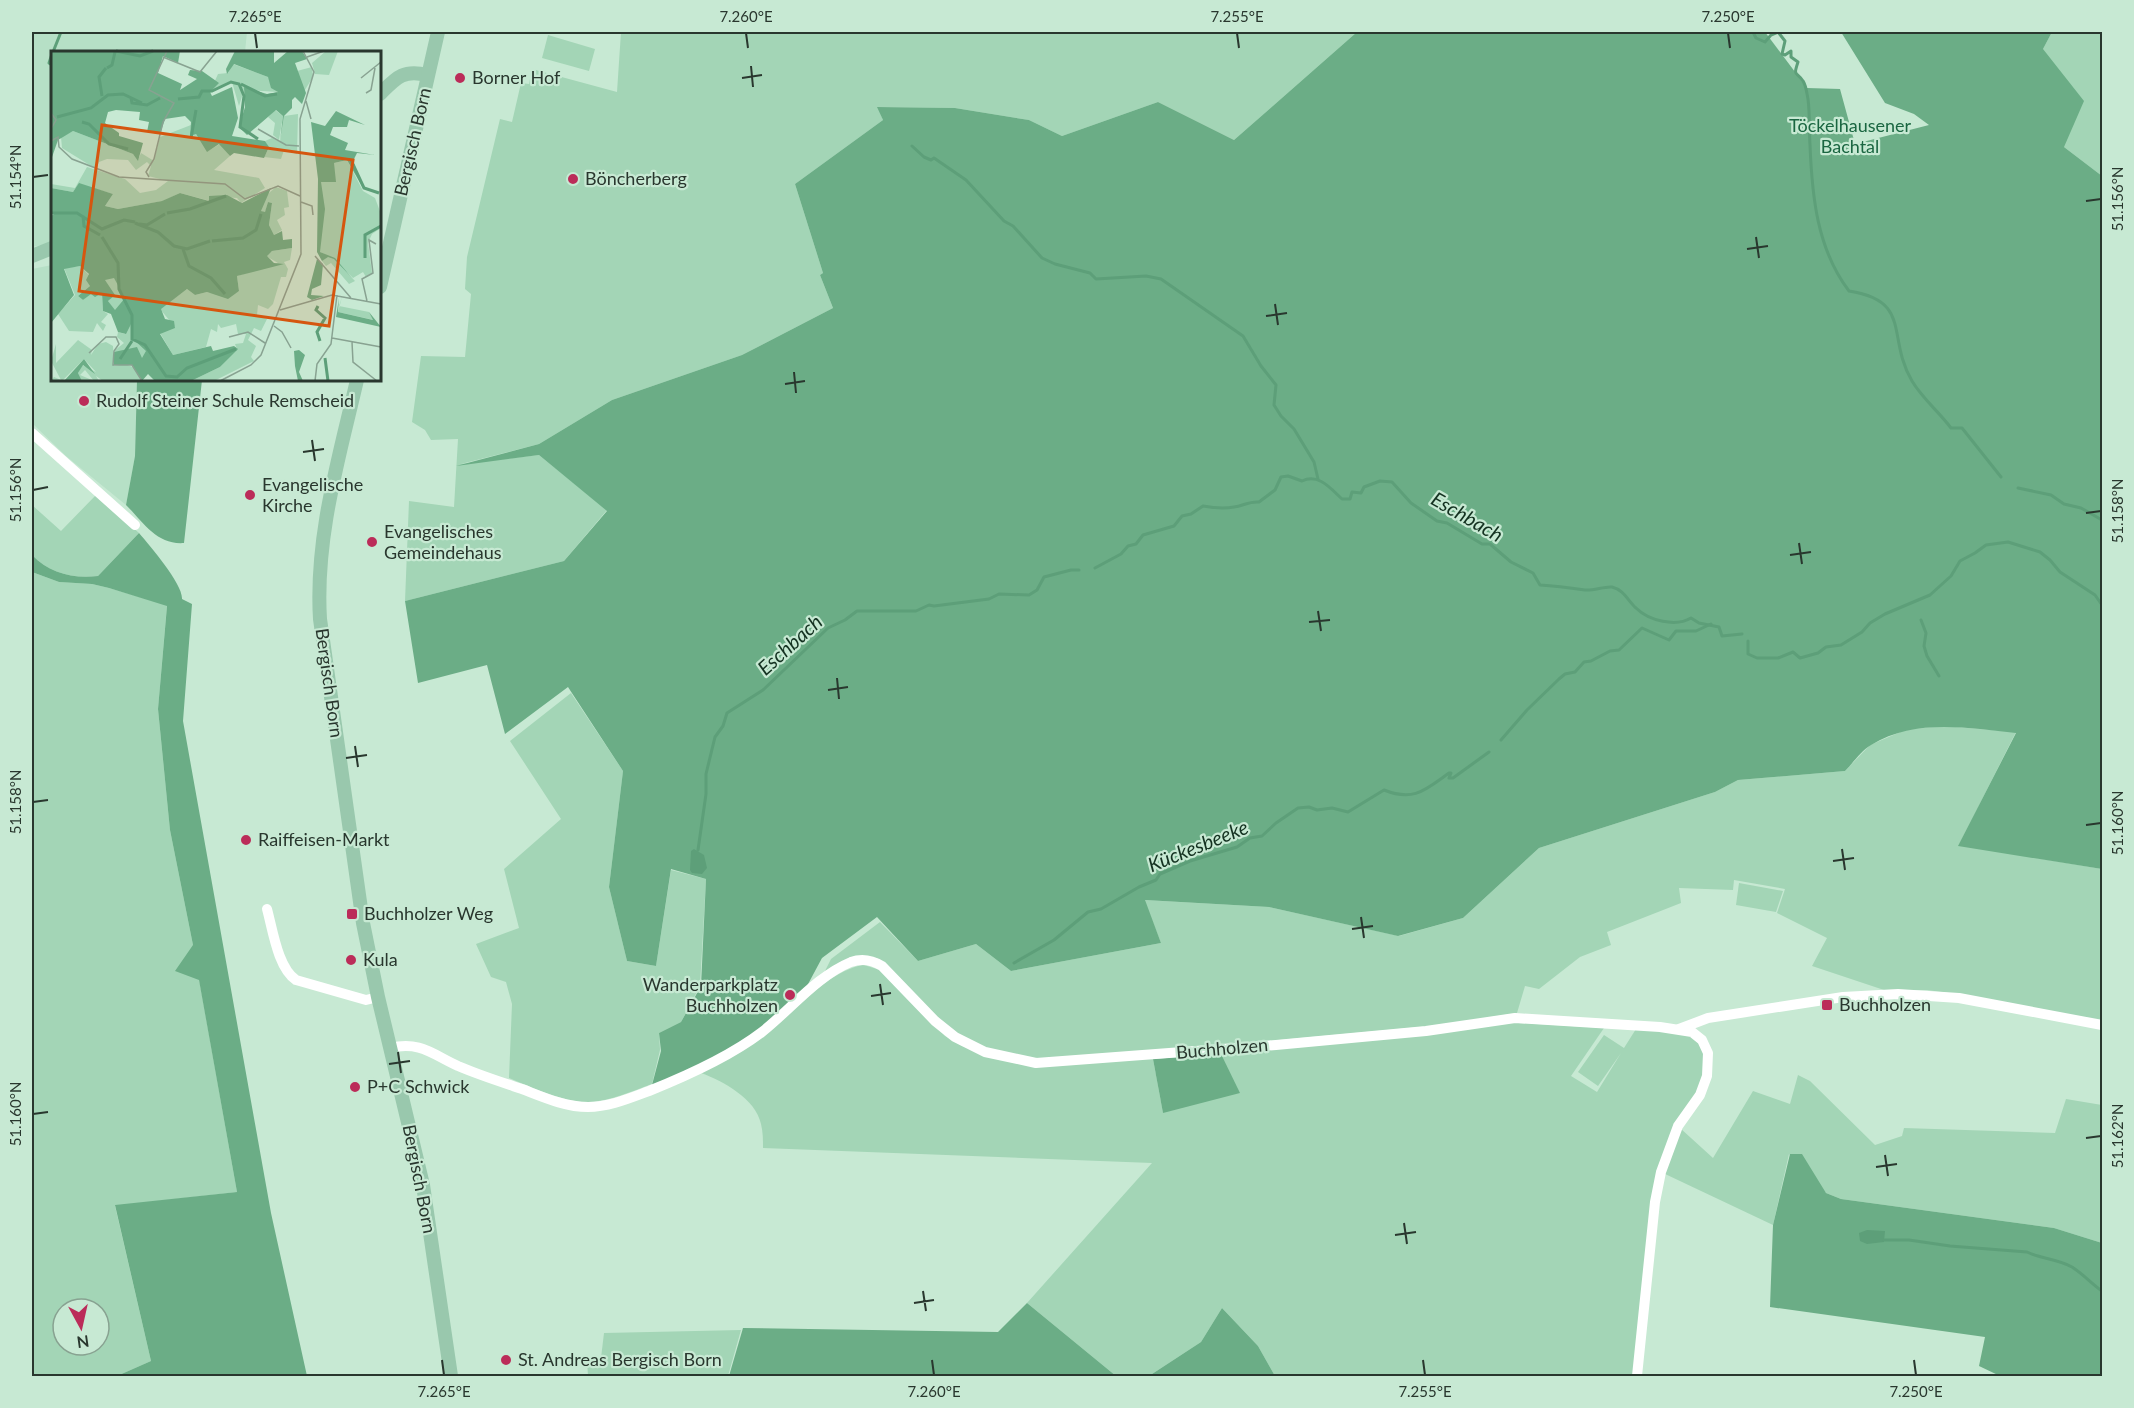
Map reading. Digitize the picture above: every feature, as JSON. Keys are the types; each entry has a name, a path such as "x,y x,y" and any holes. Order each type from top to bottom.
{"main road":[{"name":"Bergisch Born","path":"381,283 438,32"},
{"path":"381,93 394,79 402,75 417,73 428,75"},
{"path":"32,256 51,248"},
{"name":"Bergisch Born","path":"357,381 319,563 322,639 354,871 378,998 423,1185 450,1377"}],"street":[{"path":"32,433 135,525"},
{"path":"267,909 282,964 288,975 296,980 366,1000 378,998"},
{"name":"Buchholzen","path":"390,1048 401,1045 419,1047 475,1072 561,1103 580,1107 596,1107 635,1096 706,1065 760,1033 828,975 857,960 870,960 889,972 935,1021 955,1037 985,1052 1036,1063 1418,1032 1515,1018 1679,1029 1692,1032 1702,1040 1708,1053 1708,1067 1700,1095 1678,1126 1660,1175 1655,1202 1637,1377"},
{"name":"Buchholzen","path":"1679,1029 1719,1016 1843,997 1898,994 1959,998 2103,1025"}],"shaded area":[{"path":"32,32 247,32 245,51 51,51 51,243 32,247"},
{"path":"621,32 1357,32 1234,140 1158,102 1062,136 1029,120 955,108 878,107 883,120 795,184 823,273 820,275 833,308 742,355 612,400 539,444 461,464 539,455 607,510 564,561 405,601 409,501 454,507 458,439 431,440 425,430 412,422 421,356 465,357 471,294 465,289 467,257 500,119 512,122 521,83 529,84 532,69 617,92"},
{"path":"2052,32 2102,32 2102,176 2064,147 2043,49"},
{"path":"548,35 595,49 589,71 542,58"},
{"name":"Rudolf Steiner Schule Remscheid","path":"51,265 51,381 137,381 135,456 126,505 66,456 32,423 32,269"},
{"path":"96,495 139,533 98,576 80,577 62,573 46,566 32,555 32,505 61,531"},
{"path":"32,572 59,582 92,584 167,605 158,709 170,830 237,1192 115,1206 151,1361 117,1376 32,1376"},
{"path":"571,693 623,771 609,887 627,961 656,966 671,870 706,879 700,986 681,1022 659,1033 660,1050 652,1084 613,1098 589,1102 558,1097 509,1078 512,1004 506,982 491,977 476,944 519,928 504,869 561,819 510,741"},
{"path":"1943,726 2016,732 1959,845 2102,869 2102,1021 1971,996 1927,990 1884,990 1812,966 1827,938 1777,913 1785,889 1734,880 1733,890 1679,888 1681,903 1607,932 1611,945 1580,957 1539,989 1525,986 1517,1013 1441,1025 1137,1053 1035,1059 983,1048 956,1033 936,1019 877,958 823,975 831,959 880,922 918,961 976,944 1011,971 1161,943 1144,900 1269,907 1399,936 1463,918 1539,848 1715,792 1738,780 1845,771 1870,745 1905,730"},
{"path":"694,849 704,855 707,868 702,874 692,873 690,870 691,851"},
{"path":"1739,883 1783,891 1776,912 1736,905"},
{"path":"864,965 880,970 945,1036 962,1046 1002,1060 1153,1059 1163,1113 1221,1054 1501,1022 1604,1028 1571,1076 1597,1092 1621,1053 1598,1086 1578,1072 1604,1035 1624,1048 1636,1029 1687,1034 1693,1037 1703,1049 1703,1081 1667,1148 1635,1376 1275,1376 1258,1346 1222,1308 1201,1342 1149,1376 1116,1376 1027,1303 1152,1163 763,1148 761,1124 753,1107 728,1086 701,1073 757,1040 825,983 851,968"},
{"path":"1798,1075 1810,1081 1875,1145 1902,1136 1904,1128 2055,1133 2066,1099 2102,1105 2102,1243 2054,1228 1841,1199 1826,1193 1789,1154 1773,1225 1663,1173 1680,1128 1713,1158 1753,1091 1790,1104"},
{"path":"1867,1230 1885,1231 1884,1242 1867,1244 1860,1241 1859,1233"},
{"path":"741,1330 728,1376 588,1376 587,1360 601,1358 604,1333"}],"green space":[{"name":"Töckelhausener Bachtal","path":"1357,32 1765,32 1807,88 1840,89 1855,144 1929,125 1914,114 1885,103 1841,32 2052,32 2043,49 2084,101 2064,147 2102,176 2102,869 1958,846 2016,733 1960,727 1923,728 1905,731 1871,745 1845,771 1738,780 1715,792 1539,848 1463,918 1398,936 1269,907 1145,900 1161,943 1011,971 976,944 918,961 877,917 822,958 807,986 760,1031 706,1064 652,1085 661,1051 659,1033 681,1022 701,986 706,879 671,869 656,966 627,961 609,887 623,771 568,687 505,734 487,665 418,683 405,601 564,561 607,511 539,455 456,466 539,444 612,400 742,355 833,308 820,275 823,273 795,184 883,120 877,107 955,108 1029,120 1062,136 1158,102 1234,140"},
{"path":"137,381 202,381 184,543 174,543 159,537 126,505 135,456"},
{"path":"139,533 172,575 182,599 192,604 183,721 271,1213 307,1376 117,1376 151,1361 115,1205 237,1192 199,980 175,971 193,945 170,830 158,709 167,606 109,588 92,584 59,582 32,572 32,555 46,566 62,573 80,577 98,576"},
{"path":"1221,1054 1240,1093 1163,1113 1153,1059"},
{"path":"1790,1154 1802,1154 1826,1193 1841,1199 2054,1228 2102,1243 2102,1376 2000,1376 1979,1366 1985,1337 1770,1307 1773,1225"},
{"path":"1027,1303 1116,1376 729,1376 743,1328 998,1332"},
{"path":"1222,1308 1258,1346 1275,1376 1149,1376 1201,1342"}],"waterway":[{"path":"53,51 61,32"},
{"path":"1753,32 1756,38 1765,42 1771,35 1778,32 1785,41 1782,54 1785,55 1791,51 1791,57 1798,62 1796,73 1804,83 1808,99 1812,183 1818,221 1823,240 1838,275 1849,291 1869,296 1882,303 1890,312 1895,323 1904,365 1916,387 1951,428 1962,428 2001,477"},
{"path":"51,57 49,63 51,64"},
{"path":"912,146 924,157 931,160 934,158 966,180 1042,258 1055,264 1090,273 1096,279 1146,276 1161,279 1243,336 1261,366 1276,385 1274,405 1294,429 1314,462 1318,479"},
{"name":"Eschbach","path":"1095,568 1121,554 1128,546 1136,544 1143,535 1174,526 1182,516 1191,514 1203,506 1226,508 1259,502 1275,490 1281,477 1288,476 1302,481 1314,479 1329,487 1342,499 1350,499 1352,492 1361,493 1364,487 1380,481 1392,482 1411,503 1437,521 1447,523 1482,544 1490,544 1511,562 1533,573 1540,585 1588,590 1612,587 1623,593 1641,613 1655,619 1678,622 1691,618 1699,623 1719,627 1722,636 1742,634"},
{"path":"2018,488 2051,495 2064,504 2081,508 2102,520"},
{"name":"Eschbach","path":"1748,641 1748,654 1757,658 1778,658 1793,652 1800,658 1818,653 1826,647 1841,645 1885,614 1930,595 1951,576 1960,561 1986,545 2008,542 2040,552 2060,572 2095,595 2102,605"},
{"name":"Eschbach","path":"698,850 706,794 706,774 715,737 723,726 727,713 763,690 828,628 857,611 916,611 929,605 989,599 999,594 1029,595 1037,590 1044,577 1079,570"},
{"path":"1921,620 1926,633 1924,646 1927,656 1939,676"},
{"name":"Kückesbeeke","path":"1501,740 1527,710 1565,674 1575,672 1584,662 1591,661 1610,651 1619,650 1642,628 1669,640 1676,631 1696,631 1711,624"},
{"name":"Kückesbeeke","path":"1014,963 1054,940 1088,912 1101,909 1156,880 1160,874 1190,861 1237,847 1250,838 1262,836 1298,808 1309,807 1317,810 1332,808 1348,812 1384,790 1403,795 1419,792 1449,773 1451,773 1449,778 1453,778 1489,752"},
{"path":"1884,1240 1909,1240 1950,1246 2027,1252 2072,1267 2102,1291"}],"place":[{"name":"Borner Hof","path":"460,78"},
{"name":"Böncherberg","path":"573,179"},
{"name":"Rudolf Steiner Schule Remscheid","path":"84,401"},
{"name":"Evangelische Kirche","path":"250,495"},
{"name":"Evangelisches Gemeindehaus","path":"372,542"},
{"name":"Raiffeisen-Markt","path":"246,840"},
{"name":"Buchholzer Weg","path":"352,914"},
{"name":"Kula","path":"351,960"},
{"name":"Wanderparkplatz Buchholzen","path":"790,995"},
{"name":"Buchholzen","path":"1827,1005"},
{"name":"P+C Schwick","path":"355,1087"},
{"name":"St. Andreas Bergisch Born","path":"506,1360"}]}
